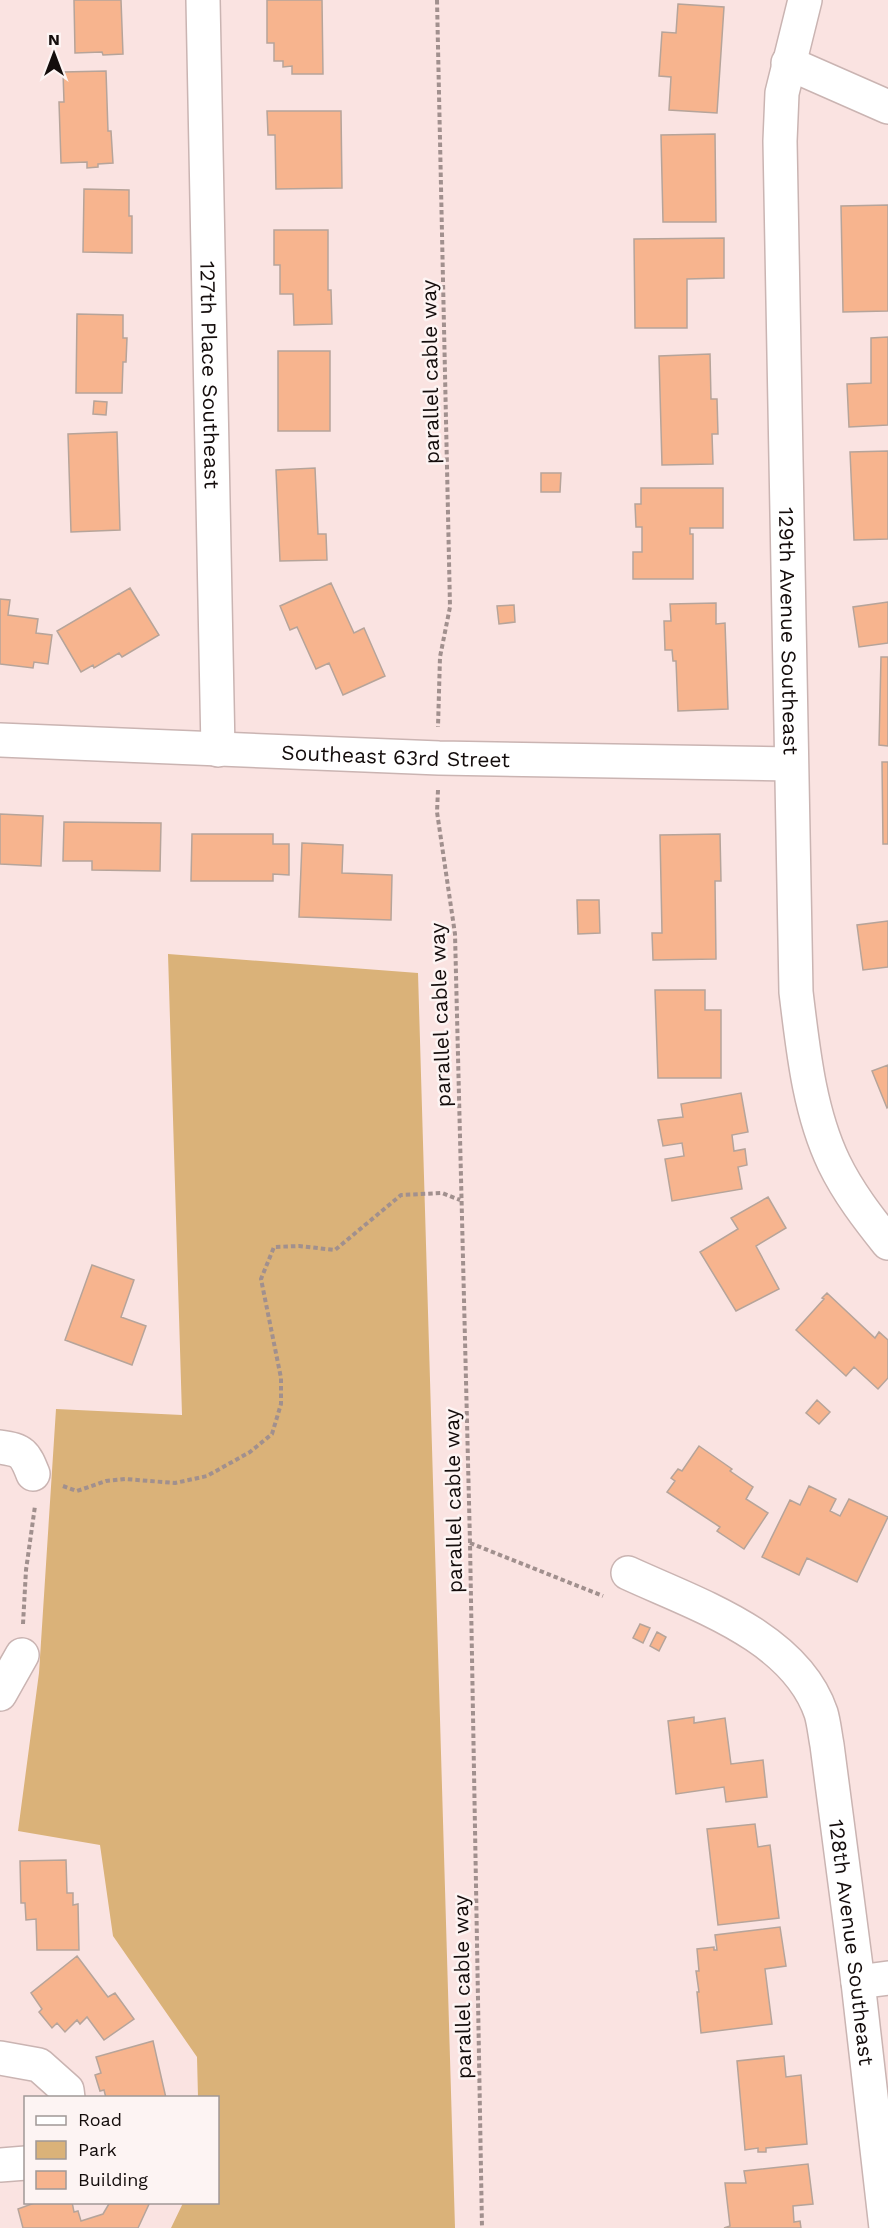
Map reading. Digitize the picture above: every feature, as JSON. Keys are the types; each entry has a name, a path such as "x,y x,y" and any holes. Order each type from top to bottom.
{"street":[{"name":"127th Place Southeast","path":"203,0 218,750"},
{"name":"129th Avenue Southeast","path":"805,0 782,93 780,141 796,993 803,1053 818,1119 833,1162 855,1200 888,1243"},
{"path":"788,63 888,107"},
{"name":"Southeast 63rd Street","path":"0,740 439,758 791,764"},
{"path":"0,1447 18,1450 26,1456 34,1487"},
{"name":"128th Avenue Southeast","path":"628,1573 732,1621 769,1644 792,1666 808,1688 820,1713 873,1980 886,2228"},
{"path":"0,1694 22,1655"},
{"path":"0,2058 39,2065 67,2090 68,2096"},
{"path":"0,2165 24,2163"}],"path":[{"name":"parallel cable way","path":"437,0 450,607 440,657 438,730"},
{"name":"parallel cable way","path":"439,784 437,812 455,934 470,1543 482,2228"},
{"path":"22,1655 26,1570 34,1487 76,1491 106,1481 125,1479 175,1483 207,1476 250,1452 272,1434 281,1404 281,1378 261,1279 274,1247 299,1246 335,1250 401,1195 442,1193 460,1200"},
{"path":"470,1543 608,1598 628,1573"}],"green space":[{"path":"168,954 418,973 455,2228 171,2228 183,2204 219,2204 219,2096 198,2096 197,2057 113,1936 100,1845 18,1831 39,1673 56,1409 182,1415"}],"building":[{"path":"74,0 121,0 123,54 75,53"},
{"path":"267,0 322,0 323,74 292,74 292,66 283,67 283,61 274,61 274,43 267,43"},
{"path":"678,4 724,7 717,113 669,110 671,77 659,76 662,32 676,33"},
{"path":"106,71 108,131 111,131 113,163 98,164 98,167 87,168 87,162 61,163 59,102 64,102 63,72"},
{"path":"267,111 341,111 342,188 276,189 275,135 268,135"},
{"path":"715,134 716,222 663,222 661,135"},
{"path":"84,189 129,190 132,253 83,252"},
{"path":"888,205 888,311 843,312 841,206"},
{"path":"274,230 328,230 328,290 331,290 332,324 294,325 293,294 280,294 280,265 274,265"},
{"path":"724,238 724,278 687,279 687,328 635,328 634,239"},
{"path":"77,314 123,315 123,338 127,338 126,362 123,362 122,393 76,393"},
{"path":"888,337 888,425 849,427 847,384 871,383 871,338"},
{"path":"278,351 330,351 330,431 278,431"},
{"path":"710,354 711,399 717,399 718,434 712,434 713,464 662,465 659,356"},
{"path":"94,401 107,402 106,415 93,414"},
{"path":"117,432 120,530 71,532 68,434"},
{"path":"888,451 888,539 854,540 850,452"},
{"path":"315,468 318,534 326,534 327,560 280,561 276,470"},
{"path":"541,473 561,473 560,492 541,492"},
{"path":"641,488 723,488 723,528 690,528 690,534 693,534 693,579 633,579 633,552 642,552 642,527 636,527 635,504 641,504"},
{"path":"331,583 354,633 364,628 385,676 343,695 329,663 316,669 297,627 290,630 280,606"},
{"path":"130,588 159,635 122,657 119,653 94,668 93,665 81,672 57,631"},
{"path":"0,599 10,600 8,615 38,619 36,633 52,635 48,664 34,662 33,668 0,664"},
{"path":"888,602 888,643 859,647 853,607"},
{"path":"716,603 716,624 725,623 728,709 678,711 676,661 673,661 672,650 665,650 664,621 671,621 670,604"},
{"path":"514,605 515,622 499,624 497,606"},
{"path":"881,657 888,657 888,746 879,745"},
{"path":"882,762 888,762 888,844 883,844"},
{"path":"0,814 43,816 41,866 0,864"},
{"path":"64,822 161,823 160,871 92,870 92,861 63,861"},
{"path":"192,834 273,834 273,844 289,844 289,875 273,874 273,881 191,881"},
{"path":"720,834 721,881 715,881 716,959 653,960 652,933 662,933 660,835"},
{"path":"302,843 343,845 342,873 392,875 391,920 299,917"},
{"path":"577,900 599,900 600,933 578,934"},
{"path":"888,921 888,967 863,970 857,925"},
{"path":"655,990 705,990 705,1010 721,1010 721,1078 658,1078"},
{"path":"888,1065 888,1107 887,1108 872,1071"},
{"path":"741,1093 748,1132 732,1135 734,1151 745,1149 747,1165 738,1167 742,1189 672,1201 665,1159 684,1156 682,1143 663,1146 658,1120 683,1117 681,1104"},
{"path":"768,1197 786,1228 756,1246 779,1289 736,1311 700,1252 738,1229 731,1218"},
{"path":"92,1265 134,1280 121,1317 146,1326 132,1365 65,1340"},
{"path":"827,1293 875,1338 879,1332 888,1340 888,1378 878,1389 854,1367 846,1376 796,1330"},
{"path":"817,1400 830,1412 819,1424 806,1413"},
{"path":"699,1446 753,1487 746,1499 768,1513 744,1549 717,1531 720,1527 667,1492 675,1481 671,1478 678,1469 682,1471"},
{"path":"809,1486 836,1499 830,1511 840,1516 849,1499 888,1517 857,1582 807,1558 799,1575 762,1557 790,1500 800,1505"},
{"path":"640,1624 650,1628 643,1643 633,1638"},
{"path":"657,1632 666,1637 659,1651 650,1646"},
{"path":"694,1717 694,1723 725,1718 731,1764 763,1760 767,1797 726,1802 724,1787 676,1794 668,1721"},
{"path":"755,1824 758,1847 770,1845 779,1918 718,1925 707,1829"},
{"path":"66,1860 67,1893 73,1893 73,1905 78,1904 79,1950 37,1950 36,1919 26,1920 25,1903 21,1903 20,1861"},
{"path":"780,1927 786,1966 765,1969 772,2024 701,2033 696,1971 699,1971 697,1949 714,1947 714,1950 717,1950 715,1935"},
{"path":"77,1956 108,1997 115,1993 134,2019 104,2040 87,2017 80,2024 77,2020 65,2032 57,2023 52,2028 39,2012 42,2009 31,1993"},
{"path":"153,2041 166,2096 106,2096 104,2090 100,2091 95,2075 101,2073 96,2057"},
{"path":"784,2056 786,2077 801,2075 807,2144 766,2148 766,2152 758,2152 758,2148 745,2150 737,2061"},
{"path":"808,2164 813,2204 793,2206 794,2222 800,2221 801,2228 724,2228 730,2226 725,2183 746,2183 744,2171"},
{"path":"32,2204 72,2204 74,2212 78,2211 81,2221 103,2214 109,2204 149,2204 138,2228 23,2228 18,2209"}]}
